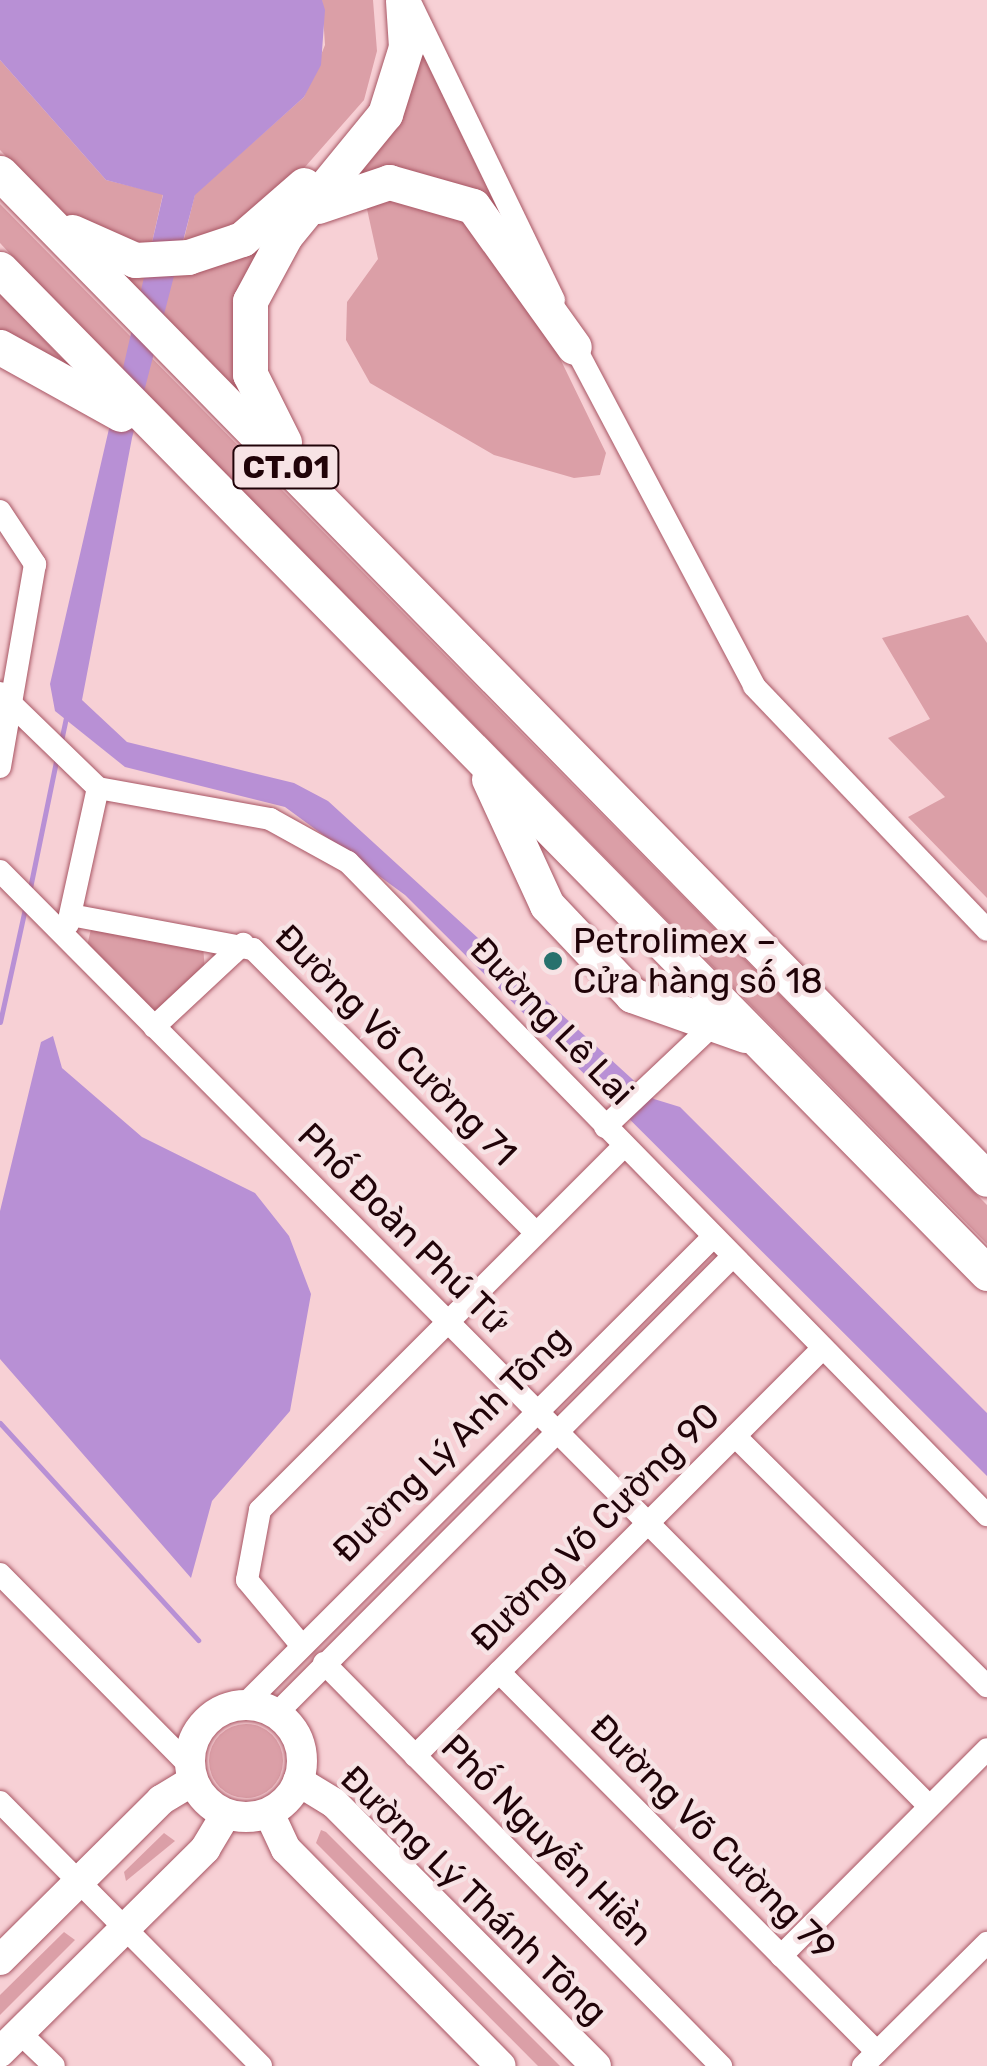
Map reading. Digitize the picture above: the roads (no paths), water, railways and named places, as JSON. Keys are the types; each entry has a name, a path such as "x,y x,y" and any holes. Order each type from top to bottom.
{"highway":[{"path":"0,158 64,226 116,255 167,260 227,246 298,191 365,111 385,58 382,0"},
{"path":"406,0 406,46 385,114 305,215 250,301 247,355 262,412 530,693 574,759"},
{"name":"CT.01","path":"0,173 987,1179"},
{"path":"305,215 348,190 389,182 473,206 574,348"},
{"name":"CT.01","path":"0,269 987,1273"},
{"path":"0,347 119,413 312,609 383,661"},
{"path":"481,760 547,904 632,995 756,1039"}],"main road":[{"path":"0,1960 191,1774 204,1724 244,1705 276,1714 299,1744 298,1782 269,1813 226,1814"},
{"path":"191,1774 226,1814"},
{"name":"Đường Lý Thánh Tông","path":"298,1782 334,1803 596,2066"},
{"path":"269,1813 286,1849 501,2066"},
{"path":"10,2043 205,1848 226,1814"}],"street":[{"path":"406,0 574,348 754,686 987,930"},
{"path":"0,510 35,564 6,700 0,767"},
{"path":"6,700 90,782 62,922"},
{"name":"Đường Lê Lai","path":"90,782 230,808 320,843 987,1515"},
{"name":"Phố Đoàn Phú Tứ","path":"6,877 62,922 154,1027 445,1322 556,1427 928,1806"},
{"name":"Đường Võ Cường 71","path":"62,922 243,944 535,1232"},
{"path":"154,1027 243,944"},
{"path":"605,1128 714,1024"},
{"path":"302,1646 247,1580 257,1516 445,1322 623,1148"},
{"name":"Đường Lý Anh Tông","path":"244,1705 713,1238"},
{"name":"Đường Lý Anh Tông","path":"276,1714 427,1556 732,1257"},
{"name":"Đường Võ Cường 90","path":"416,1756 823,1348"},
{"path":"735,1436 987,1686"},
{"path":"410,1538 427,1556"},
{"path":"0,1574 191,1774"},
{"name":"Phố Nguyễn Hiền","path":"324,1663 721,2066"},
{"name":"Đường Võ Cường 79","path":"499,1672 781,1956 870,2059"},
{"path":"781,1956 987,1749"},
{"path":"0,1802 262,2066"},
{"path":"870,2059 987,1943"},
{"path":"10,2043 54,2066"}],"waterway":[{"path":"61,741 66,717"},
{"path":"30,888 57,757"},
{"path":"0,1022 25,908"},
{"path":"0,1423 198,1640"}],"place":[{"name":"Petrolimex – Cửa hàng số 18","path":"553,961"}]}
